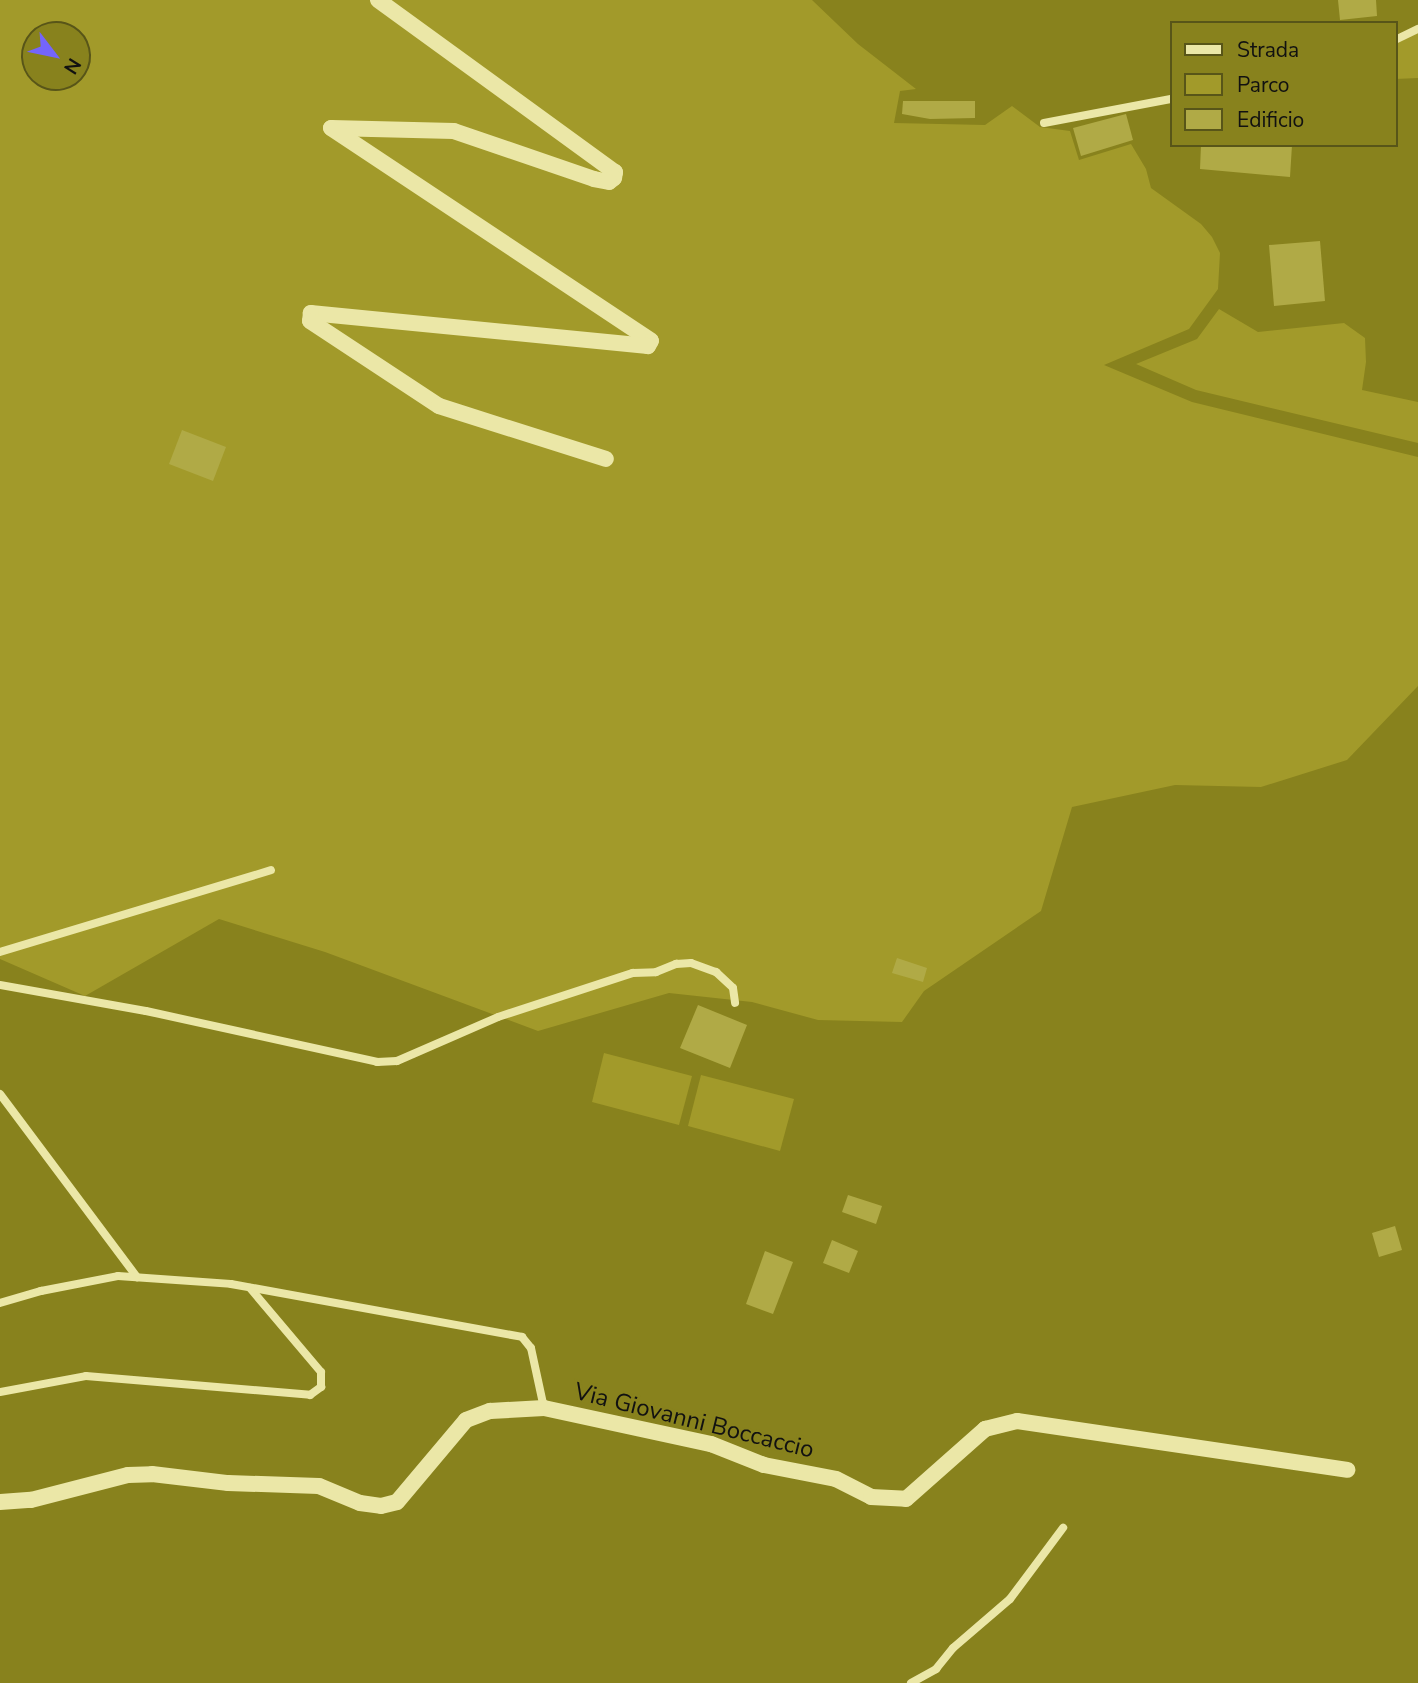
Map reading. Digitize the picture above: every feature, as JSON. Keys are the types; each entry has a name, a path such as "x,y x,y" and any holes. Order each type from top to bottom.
{"street":[{"path":"378,0 615,172 614,178 609,182 594,179 454,131 331,128 651,341 648,346 312,313 310,321 439,406 606,459"},
{"name":"Via Giovanni Boccaccio","path":"0,1502 31,1500 128,1475 152,1474 228,1483 319,1486 360,1503 381,1506 397,1502 466,1420 490,1411 544,1408 711,1444 764,1465 836,1479 871,1497 906,1499 985,1429 1017,1421 1347,1470"}],"lane":[{"path":"1397,39 1418,29"},
{"path":"1044,123 1170,99"},
{"path":"0,952 271,870"},
{"path":"0,985 146,1011 377,1062 397,1061 498,1017 633,973 656,972 676,964 691,963 716,972 733,988 735,1003"},
{"path":"0,1094 137,1277"},
{"path":"0,1303 41,1291 118,1276 137,1277 250,1287 522,1337 531,1348 544,1408"},
{"path":"0,1392 86,1376 310,1395 321,1387 321,1372 250,1287"},
{"path":"911,1683 936,1669 953,1648 1019,1590 1063,1528"}],"green space":[{"path":"0,0 812,0 858,44 916,89 900,91 894,123 985,125 1012,106 1040,127 1070,131 1079,160 1131,144 1146,169 1151,188 1201,224 1212,237 1220,253 1218,289 1189,329 1104,365 1192,402 1418,457 1418,686 1347,760 1261,787 1175,785 1072,807 1041,911 924,991 902,1022 818,1020 752,1002 669,993 538,1031 325,952 219,919 85,996 0,959"},
{"path":"1418,32 1418,78 1397,79 1397,42"},
{"path":"1219,309 1258,332 1344,323 1365,338 1366,362 1362,390 1418,402 1418,443 1196,390 1136,364 1197,339"},
{"path":"604,1053 692,1076 679,1125 592,1102"},
{"path":"701,1075 794,1099 780,1151 688,1126"}],"building":[{"path":"1338,0 1376,0 1377,16 1340,20"},
{"path":"903,101 975,101 975,118 930,119 902,114"},
{"path":"1126,114 1133,140 1081,156 1073,128"},
{"path":"1201,147 1292,147 1290,177 1200,169"},
{"path":"1320,241 1325,301 1274,306 1269,245"},
{"path":"182,430 226,447 213,481 169,464"},
{"path":"897,958 927,968 923,982 892,973"},
{"path":"698,1005 747,1025 730,1068 680,1048"},
{"path":"848,1195 882,1206 876,1224 842,1212"},
{"path":"1395,1226 1402,1250 1379,1257 1372,1233"},
{"path":"832,1240 858,1251 849,1273 823,1263"},
{"path":"765,1251 793,1262 773,1314 746,1304"}]}
